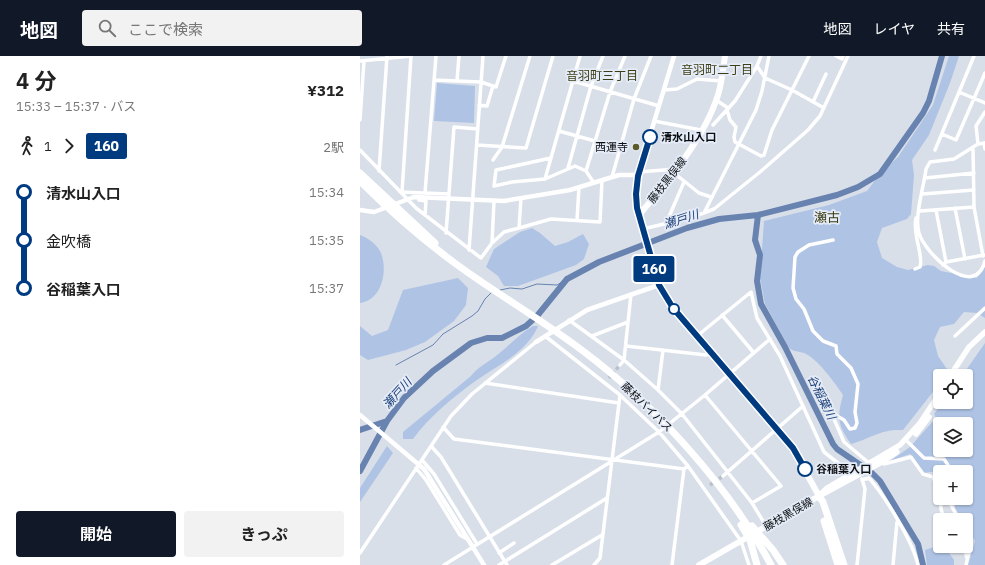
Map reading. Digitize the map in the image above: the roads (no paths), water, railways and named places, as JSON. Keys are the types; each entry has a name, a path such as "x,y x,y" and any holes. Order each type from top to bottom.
{"highway":[{"name":"藤枝バイパス","path":"360,173 440,247 487,284"},
{"name":"藤枝バイパス","path":"360,181 423,238 560,334 620,380 673,432 711,477 748,527"},
{"path":"819,496 820,505 838,565"},
{"path":"819,496 823,502 843,565"},
{"path":"748,527 771,565"},
{"path":"748,527 755,538 773,550 783,565"},
{"path":"755,538 757,565"},
{"path":"834,555 838,557 843,565"}],"main road":[{"name":"藤枝黒俣線","path":"698,565 819,496 797,453 673,308 659,285 639,216 685,159 701,130 716,100 726,56"},
{"path":"955,369 969,347 985,332"},
{"path":"959,369 968,355 985,337"},
{"path":"819,496 859,474 900,445 911,434 933,403"},
{"path":"870,465 882,462 908,442 923,426 934,409"}],"street":[{"path":"360,120 362,61 387,57 411,56 401,192"},
{"path":"425,193 436,56"},
{"path":"457,81 459,56"},
{"path":"469,250 483,56"},
{"path":"434,80 481,82 496,88 506,56"},
{"path":"493,160 499,154 502,147 530,56"},
{"path":"476,145 526,148 553,56"},
{"path":"545,179 580,56"},
{"path":"568,168 591,86 603,56"},
{"path":"586,171 610,92 625,56"},
{"path":"612,177 634,99 651,56"},
{"path":"639,216 636,194 639,174 674,56"},
{"path":"704,213 759,102 769,56"},
{"path":"716,100 727,109 730,120 736,127 734,139 739,144 761,156 764,156 772,130 789,100 792,90 810,56"},
{"path":"836,56 842,58 843,56"},
{"path":"643,231 704,213 723,203 795,143 808,130 824,108 848,56"},
{"path":"935,150 974,56"},
{"path":"379,171 387,57"},
{"path":"714,125 757,66 759,57"},
{"path":"757,66 765,78 792,90 824,108"},
{"path":"942,134 956,140 985,73"},
{"path":"813,102 826,74"},
{"path":"664,90 677,89 697,79 721,81"},
{"path":"573,81 659,106"},
{"path":"479,105 487,106 493,86"},
{"path":"960,92 985,103"},
{"path":"978,144 976,126 985,112"},
{"path":"654,121 701,130"},
{"path":"446,232 454,127 478,129"},
{"path":"559,131 620,148"},
{"path":"985,150 985,143 978,144 954,159 930,162 925,178 918,225 922,240 931,254 959,275 970,276 980,272 985,261"},
{"path":"944,263 984,255 974,207 973,148"},
{"path":"360,150 379,171 425,215 481,258 492,243 504,232 551,219 600,222 602,180"},
{"path":"550,158 496,170 494,186 512,182 545,179 575,166 586,171 594,183"},
{"path":"401,192 425,193 473,200 494,201 579,188 619,175 675,171 684,182 702,195 711,197"},
{"path":"925,178 974,173"},
{"path":"669,223 668,219 684,182"},
{"path":"577,220 579,188"},
{"path":"922,194 974,190"},
{"path":"360,210 368,212 381,210 414,197 449,196"},
{"path":"519,228 521,198"},
{"path":"420,200 426,201 425,215"},
{"path":"492,243 494,201"},
{"path":"920,211 974,207"},
{"path":"955,208 965,259"},
{"path":"936,210 944,263"},
{"path":"915,269 920,267 921,264 915,231 916,220 920,211"},
{"path":"833,240 809,245 798,252 795,257 793,278 796,299 804,309 813,331 822,341 836,346 837,354 851,368 858,384 855,404 857,423 855,428 850,429 844,420 831,412 844,442 870,465"},
{"path":"360,553 443,427 466,400 536,342 569,320 587,310 659,285"},
{"path":"696,336 752,292 757,318 770,339 824,452 859,474 869,478 879,489 912,547 918,565"},
{"path":"620,365 624,360 631,294"},
{"path":"955,336 985,308"},
{"path":"722,315 754,353"},
{"path":"569,320 624,360 658,390 682,414 728,471 752,503 766,526"},
{"path":"592,336 628,322"},
{"path":"545,336 606,383 658,432 706,489 740,541 749,565"},
{"path":"444,565 658,432 705,396 770,339"},
{"path":"626,346 706,355 710,352"},
{"path":"658,390 663,350"},
{"path":"606,383 609,378"},
{"path":"485,383 619,403"},
{"path":"599,565 620,395"},
{"path":"705,396 781,486 752,503"},
{"path":"723,476 803,406"},
{"path":"360,415 420,464 468,540"},
{"path":"443,427 454,439 612,461 684,469 688,466"},
{"path":"908,442 924,458 944,459 948,465"},
{"path":"431,446 441,457 506,563"},
{"path":"882,462 884,464 888,464 911,457 923,474 933,477 940,493 940,507 942,513"},
{"path":"422,460 434,474 475,546 484,565"},
{"path":"416,468 426,480 460,535 475,546"},
{"path":"672,565 684,469"},
{"path":"857,565 865,488 859,474"},
{"path":"706,489 710,485"},
{"path":"499,565 506,563 607,498"},
{"path":"893,565 897,522"},
{"path":"552,565 602,535"},
{"path":"500,553 514,543"},
{"path":"966,553 967,558"},
{"path":"966,565 968,553"},
{"path":"594,565 600,558"}],"waterway":[{"name":"瀬戸川","path":"360,471 387,421 404,398 433,371 471,343 487,338 502,338 526,326 537,316 567,279 599,262 687,228 719,219 758,215 837,195 858,187 880,174 923,113 929,101 942,56"},
{"name":"谷稲葉川","path":"758,215 755,240 760,255 757,281 761,304 785,347 833,444 837,449 872,473 880,481 918,544 923,565"},
{"path":"500,290 510,288 522,289 537,284 557,285 567,279"},
{"path":"396,365 433,345 443,334 472,316 478,311 485,299 491,293"},
{"name":"瀬戸川","path":"360,430 387,421"}],"tunnel":[{"path":"609,378 620,365"},
{"path":"710,485 723,476"}],"place":[{"name":"清水山入口","path":"650,137"},
{"name":"西運寺","path":"636,147"},
{"name":"谷稲葉入口","path":"805,469"}],"district":[{"name":"音羽町二丁目","path":"717,69"},
{"name":"音羽町三丁目","path":"602,75"},
{"name":"瀬古","path":"827,217"}]}
